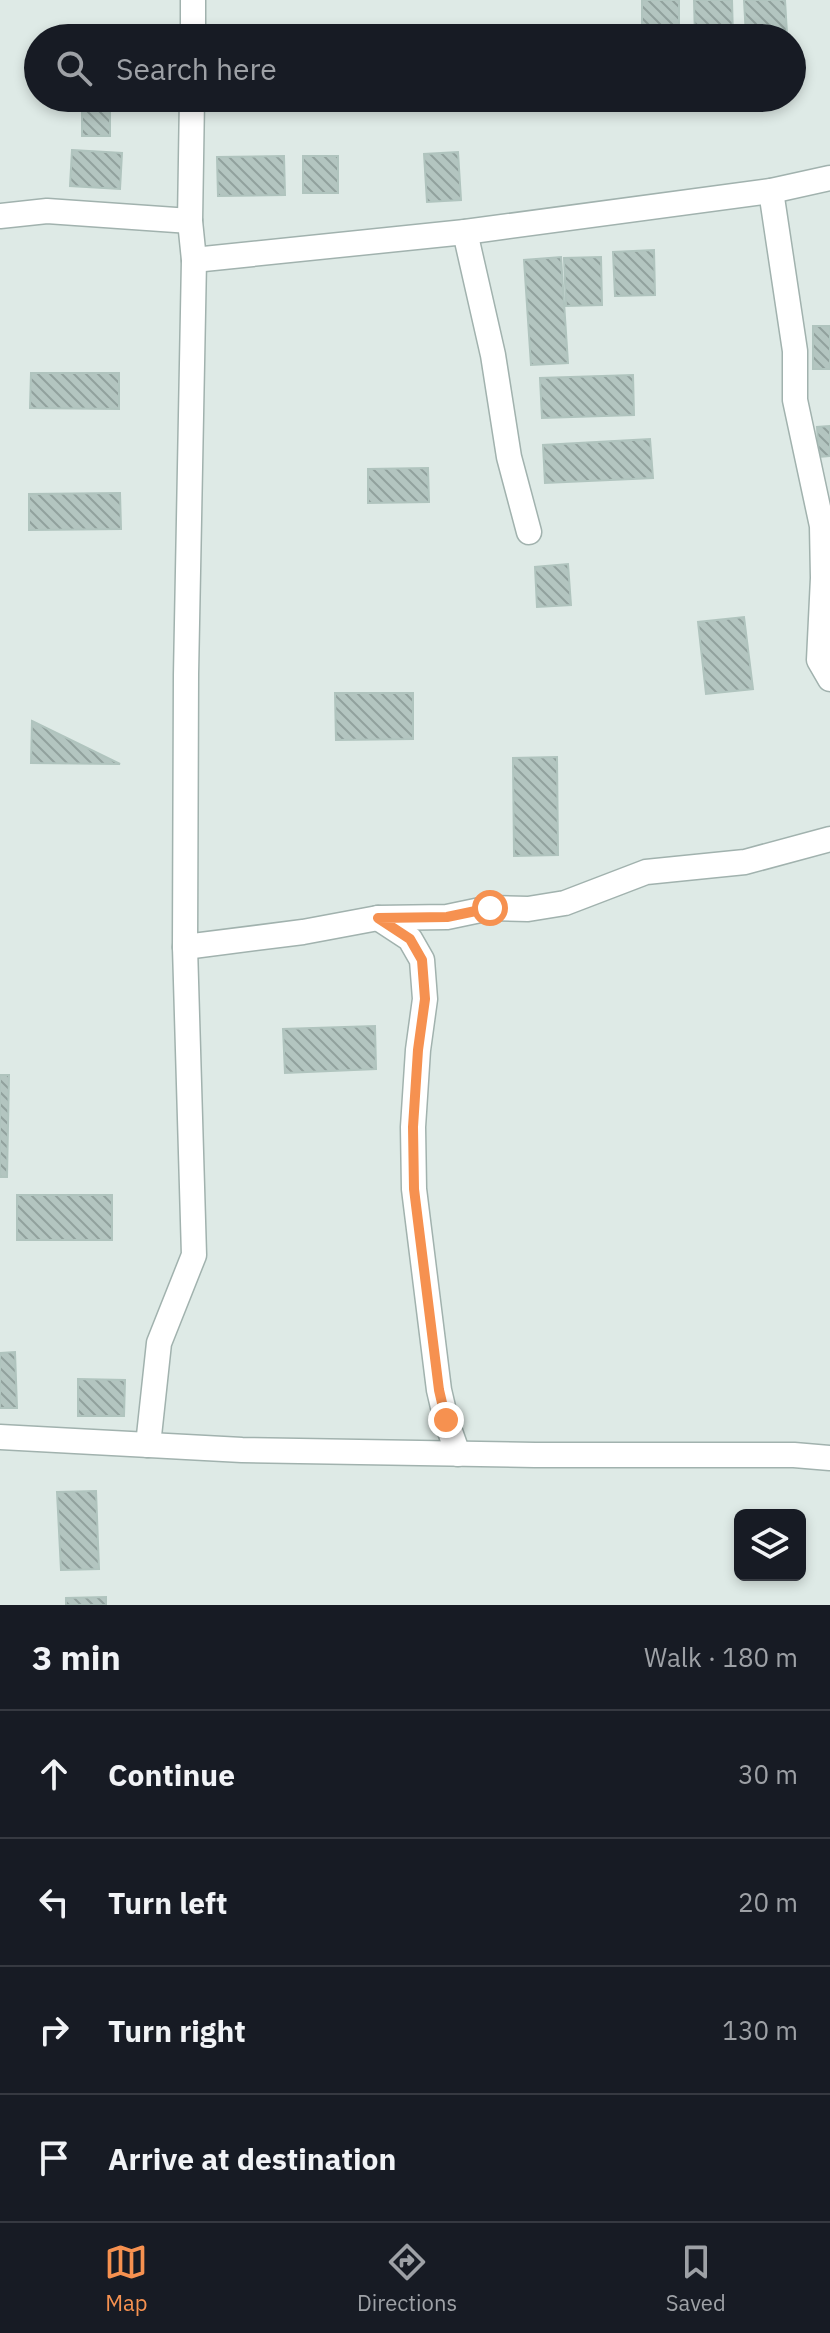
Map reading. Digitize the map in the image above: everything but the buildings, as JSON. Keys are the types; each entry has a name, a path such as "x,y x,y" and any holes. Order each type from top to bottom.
{"street":[{"path":"193,0 193,24"},
{"path":"148,1445 159,1343 194,1255 185,947 186,675 194,260 190,221 192,112"},
{"path":"194,260 465,232 771,191 830,178"},
{"path":"771,191 795,351 795,400 822,526 819,660 830,679"},
{"path":"0,216 47,211 190,221"},
{"path":"465,232 493,355 509,457 529,532"},
{"path":"185,947 303,932 378,918 447,917 490,908 528,909 565,903 646,872 745,862 830,839"},
{"path":"378,918 410,939 422,960 425,999 413,1127 414,1189 439,1390 458,1454"},
{"path":"0,1437 242,1450 794,1455 830,1458"}],"route":[{"path":"446,1420 439,1390 414,1189 413,1127 425,999 422,960 410,939 378,918 447,917 490,908"}]}
